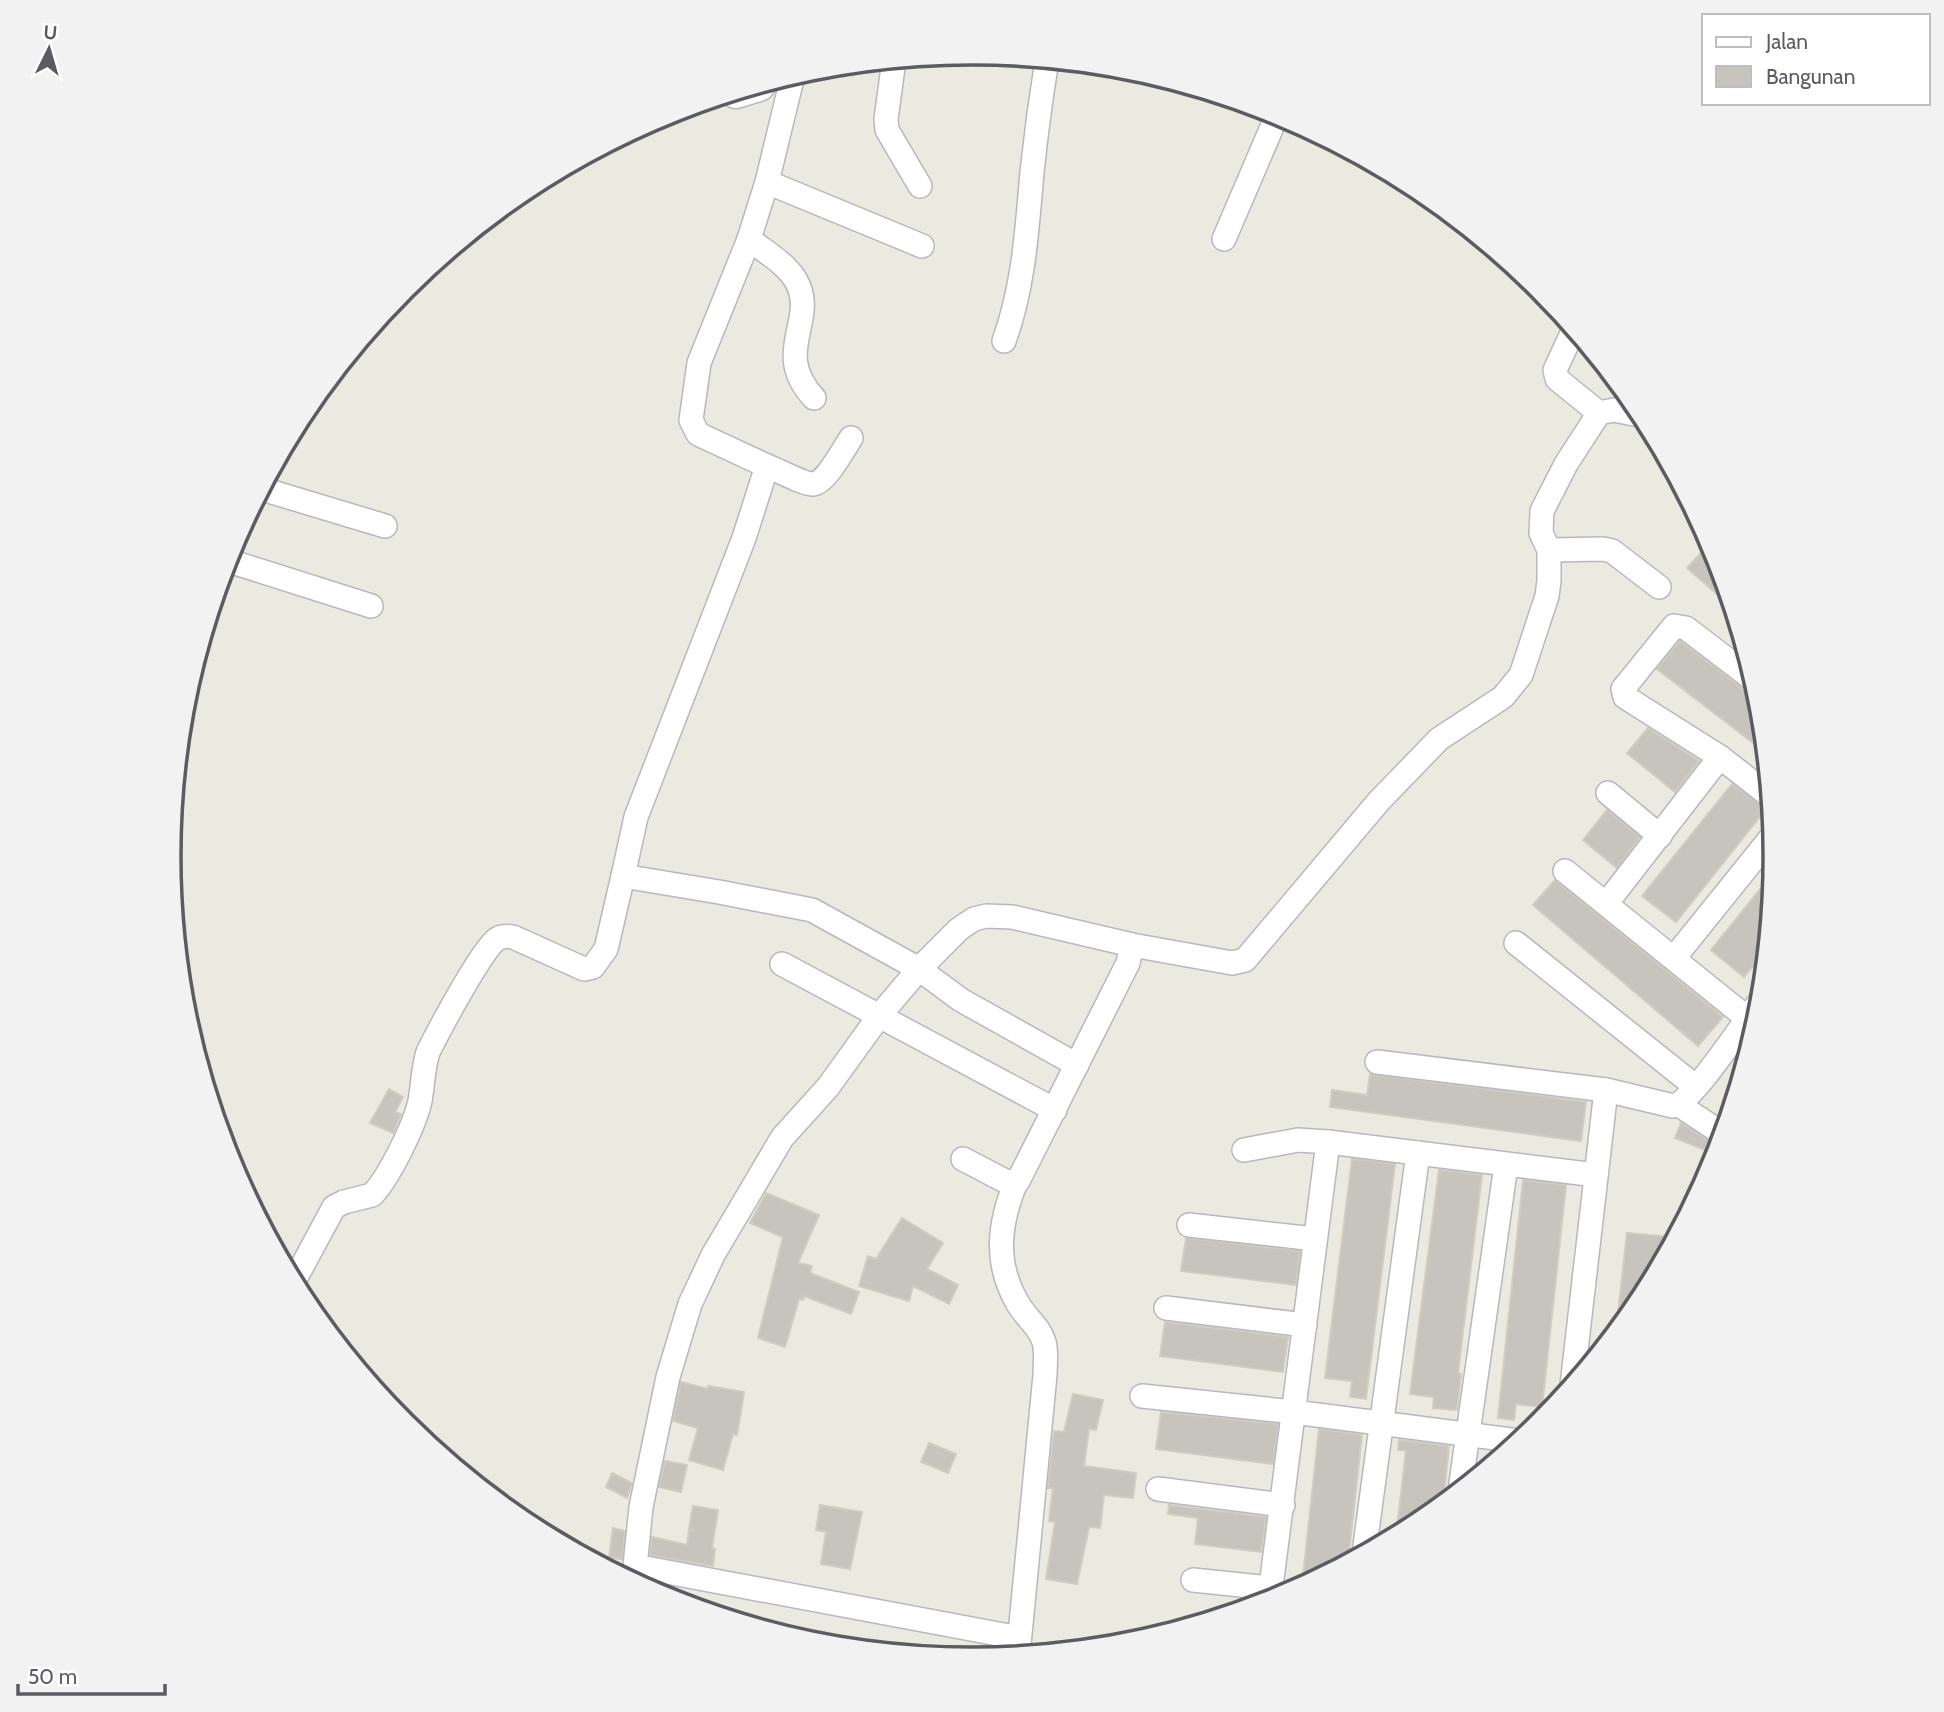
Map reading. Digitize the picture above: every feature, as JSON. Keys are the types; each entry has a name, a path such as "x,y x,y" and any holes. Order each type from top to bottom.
{"street":[{"path":"893,69 887,130 920,186"},
{"path":"1004,341 1015,311 1021,277 1034,149 1046,69"},
{"path":"790,87 768,182 749,239 703,352 691,420 698,434 808,483 819,482 825,477 851,438"},
{"path":"1224,239 1273,124"},
{"path":"768,182 922,246"},
{"path":"749,239 793,276 800,288 802,303 794,354 795,366 803,386 814,398"},
{"path":"1570,338 1555,370 1557,379 1599,413"},
{"path":"636,1572 641,1507 668,1377 690,1304 713,1255 782,1138 843,1068 880,1015 919,969 959,929 974,919 986,916 1012,917 1132,945 1232,963 1245,960 1379,801 1440,739 1463,721 1494,703 1521,675 1547,596 1549,550 1541,533 1542,511 1566,464 1599,413 1614,410 1628,413"},
{"path":"299,1272 334,1207 372,1195 389,1171 417,1111 428,1052 478,964 495,940 503,936 513,937 584,969 593,967 606,949 636,817 744,538 767,466"},
{"path":"270,491 385,526"},
{"path":"1549,550 1612,551 1659,587"},
{"path":"237,564 371,606"},
{"path":"1740,670 1686,628 1677,626 1623,689 1625,697 1720,758 1760,789"},
{"path":"1606,904 1720,758"},
{"path":"1608,793 1660,836"},
{"path":"1674,958 1763,848"},
{"path":"1565,872 1674,958 1749,1006"},
{"path":"622,876 812,910 919,969 961,1000 1077,1065"},
{"path":"1516,943 1696,1087"},
{"path":"647,1577 1018,1646 1044,1389 1045,1348 1041,1335 1015,1300 1003,1263 1000,1247 1005,1210 1016,1182 1024,1174 1128,963 1132,945"},
{"path":"782,964 1055,1110"},
{"path":"1679,1105 1696,1087 1746,1020"},
{"path":"1377,1062 1606,1090 1658,1103 1679,1105 1714,1128"},
{"path":"1574,1370 1606,1090"},
{"path":"1244,1150 1298,1140 1328,1142 1596,1175"},
{"path":"1270,1589 1283,1505 1328,1142"},
{"path":"1365,1542 1418,1153"},
{"path":"963,1159 1007,1182 1016,1182"},
{"path":"1461,1478 1506,1165"},
{"path":"1189,1225 1315,1239"},
{"path":"1167,1308 1305,1325"},
{"path":"1142,1396 1506,1439"},
{"path":"1158,1489 1283,1505"},
{"path":"1193,1580 1259,1593"}],"building":[{"path":"1702,551 1719,595 1687,568"},
{"path":"1680,641 1745,690 1755,744 1657,669"},
{"path":"1648,728 1699,761 1675,792 1627,753"},
{"path":"1732,784 1762,806 1762,814 1676,922 1642,896"},
{"path":"1607,810 1640,837 1617,868 1583,840"},
{"path":"1555,880 1723,1017 1698,1046 1533,905"},
{"path":"1762,886 1755,963 1744,977 1711,950"},
{"path":"1370,1074 1586,1102 1581,1141 1330,1107 1332,1090 1367,1095"},
{"path":"389,1089 403,1097 395,1112 401,1114 393,1133 370,1123"},
{"path":"1681,1123 1709,1141 1705,1150 1675,1138"},
{"path":"1352,1159 1395,1164 1366,1399 1350,1397 1352,1381 1325,1378"},
{"path":"1439,1170 1482,1175 1458,1373 1461,1374 1457,1410 1433,1408 1434,1397 1410,1394"},
{"path":"1523,1180 1566,1185 1542,1403 1539,1407 1516,1404 1514,1420 1498,1418"},
{"path":"766,1193 819,1215 798,1263 812,1266 810,1273 859,1292 851,1314 804,1296 803,1300 799,1299 785,1347 758,1338 783,1237 750,1223"},
{"path":"902,1218 943,1243 927,1269 958,1285 949,1304 913,1286 909,1301 859,1286 868,1256 876,1259"},
{"path":"1627,1233 1665,1237 1630,1296 1618,1313"},
{"path":"1186,1238 1300,1251 1296,1285 1181,1271"},
{"path":"1165,1322 1288,1337 1283,1372 1160,1356"},
{"path":"681,1382 708,1389 708,1386 744,1392 737,1435 733,1434 723,1470 689,1460 698,1428 673,1421"},
{"path":"1073,1394 1103,1400 1096,1430 1089,1429 1084,1466 1136,1473 1133,1498 1104,1495 1100,1528 1089,1527 1077,1584 1046,1579 1055,1522 1049,1521 1053,1488 1048,1488 1054,1431 1064,1432"},
{"path":"1161,1412 1278,1424 1273,1464 1156,1449"},
{"path":"1319,1429 1362,1435 1349,1551 1303,1574"},
{"path":"1399,1440 1449,1446 1444,1491 1398,1523 1406,1451 1398,1450"},
{"path":"929,1443 956,1454 948,1473 921,1462"},
{"path":"665,1461 687,1465 681,1492 659,1487"},
{"path":"612,1473 632,1483 627,1498 606,1487"},
{"path":"820,1505 862,1512 850,1569 821,1564 826,1532 816,1530"},
{"path":"1169,1505 1266,1517 1261,1552 1195,1544 1198,1518 1168,1514"},
{"path":"693,1506 718,1510 712,1548 715,1549 713,1566 650,1555 652,1537 687,1545 689,1530 693,1531 689,1529"},
{"path":"613,1528 625,1531 622,1559 609,1558"}]}
